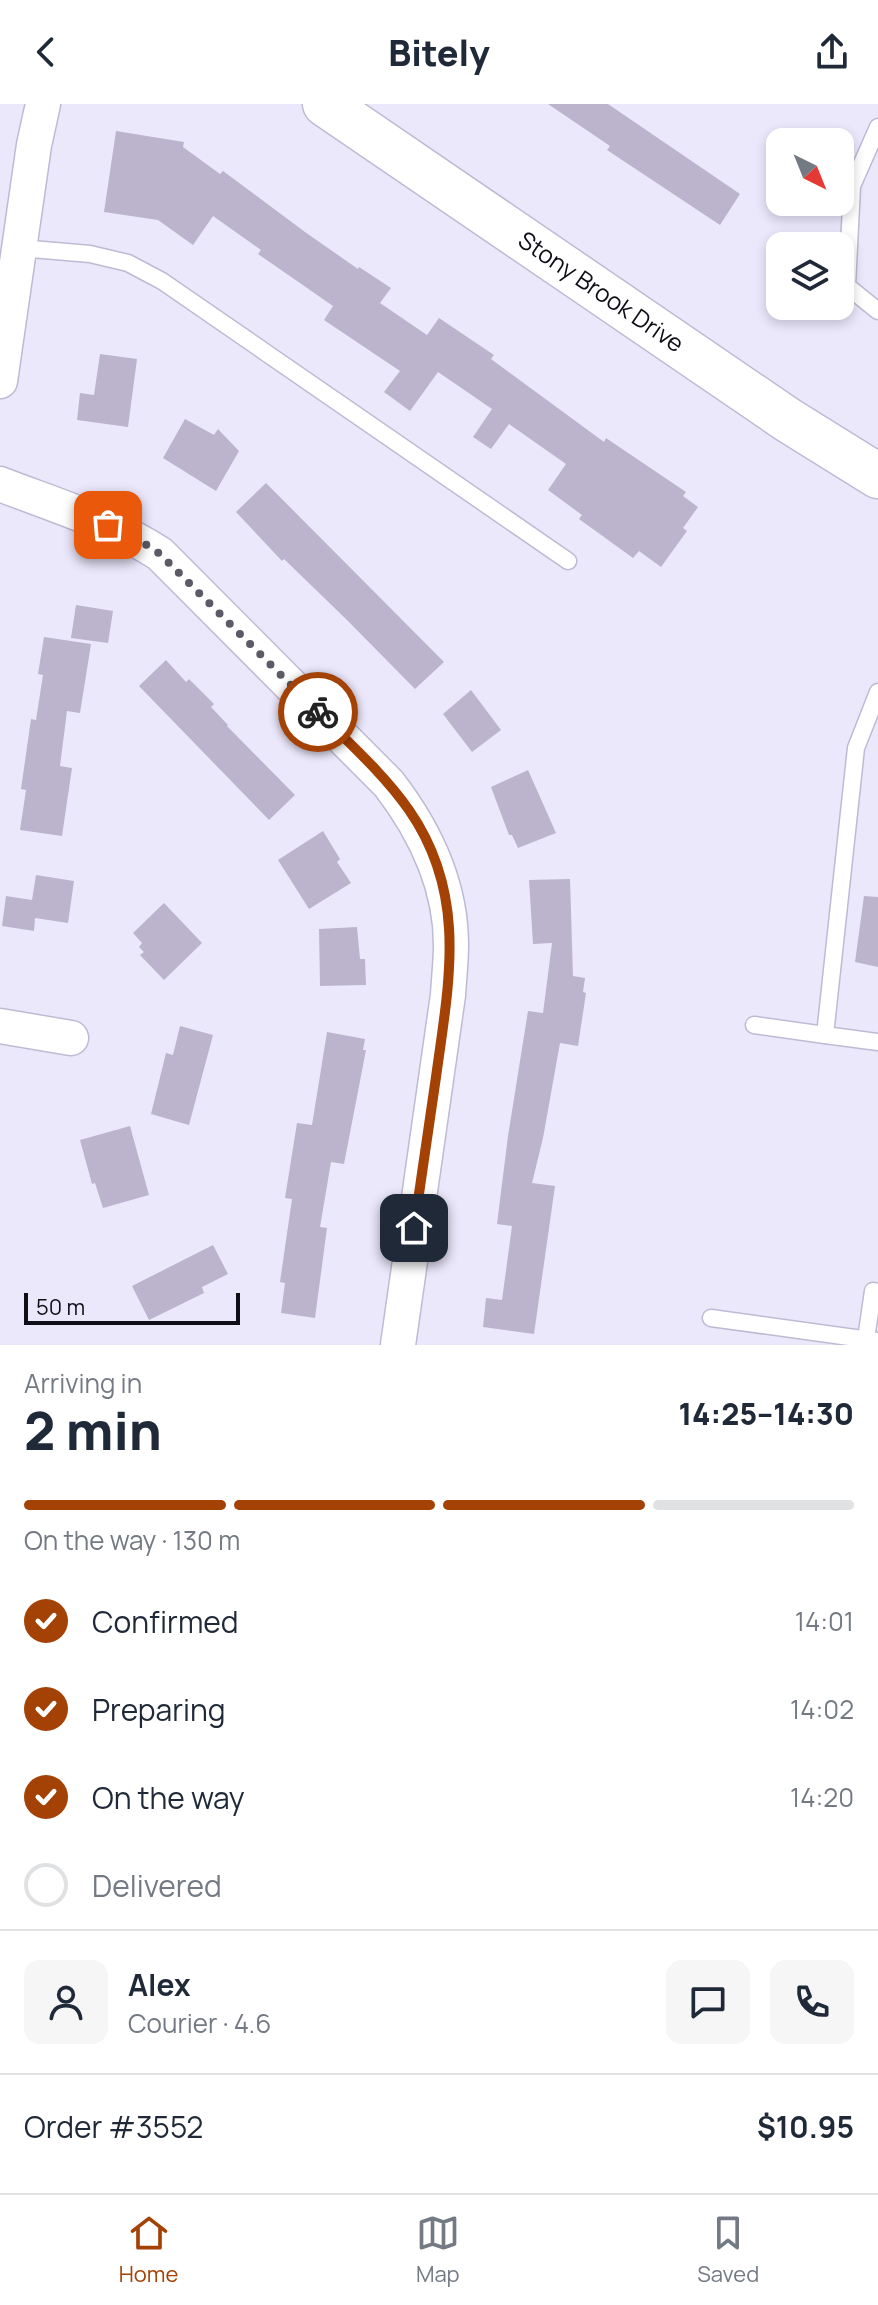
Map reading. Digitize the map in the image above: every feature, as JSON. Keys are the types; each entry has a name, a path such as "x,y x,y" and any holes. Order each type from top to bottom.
{"street":[{"path":"0,381 43,104"},
{"name":"Stony Brook Drive","path":"325,104 788,420 878,476"},
{"path":"0,484 108,525 135,537 160,554 389,784 427,841 447,903 451,944 448,995 398,1345"},
{"path":"0,1026 71,1038"}],"lane":[{"path":"878,127 852,186 847,286 878,311"},
{"path":"20,248 103,257 128,263 162,281 568,561"},
{"path":"825,1035 856,748 878,692"},
{"path":"754,1025 878,1042"},
{"path":"711,1318 872,1340 873,1291 878,1292"}],"building":[{"path":"548,104 608,104 740,194 720,225 607,150 610,146"},
{"path":"116,131 184,142 183,147 220,174 223,171 358,269 391,288 380,303 427,335 439,318 494,355 491,359 604,442 606,438 686,492 683,496 698,507 683,528 687,531 661,567 639,551 633,558 579,519 582,515 548,490 566,464 509,424 491,449 473,437 492,409 438,372 410,411 384,392 400,371 324,320 333,306 258,254 261,250 213,216 193,245 158,220 104,212"},
{"path":"100,354 137,359 128,427 77,420 80,393 94,395"},
{"path":"185,419 214,435 218,429 239,451 216,491 163,458"},
{"path":"266,483 444,662 415,689 284,559 282,561 236,512"},
{"path":"76,605 113,611 108,643 71,638"},
{"path":"44,637 91,644 80,713 67,711 60,766 72,768 62,836 20,830 26,790 21,789 31,719 36,720 43,675 38,674"},
{"path":"166,660 186,682 189,679 214,704 211,707 227,726 295,795 269,820 139,686"},
{"path":"471,690 501,730 472,752 443,714"},
{"path":"528,770 556,833 518,848 512,835 509,835 491,787"},
{"path":"323,831 351,883 309,909 278,860"},
{"path":"36,875 74,881 68,923 35,918 34,931 2,926 6,896 32,900"},
{"path":"570,879 573,976 585,978 583,992 586,993 578,1046 560,1043 532,1183 555,1186 534,1334 483,1327 486,1298 502,1300 512,1226 497,1224 508,1136 528,1011 543,1013 552,943 533,944 529,880"},
{"path":"864,896 878,897 878,967 855,962"},
{"path":"164,903 202,943 164,980 140,955 144,952 139,947 142,943 133,933"},
{"path":"357,927 360,959 365,959 366,985 320,986 319,929"},
{"path":"180,1026 213,1035 189,1125 151,1114 166,1053 173,1055"},
{"path":"327,1032 365,1039 363,1050 366,1050 344,1164 331,1162 320,1227 327,1228 315,1318 281,1313 285,1283 280,1282 292,1199 285,1198 297,1123 312,1125"},
{"path":"130,1126 149,1195 103,1208 95,1183 92,1184 80,1140"},
{"path":"213,1245 228,1274 202,1287 204,1293 149,1320 132,1286"}],"way so far":[{"path":"108,525 135,537 160,554 318,712"}],"route":[{"path":"318,712 389,784 410,812 427,841 447,903 451,944 448,995 414,1228"}]}
